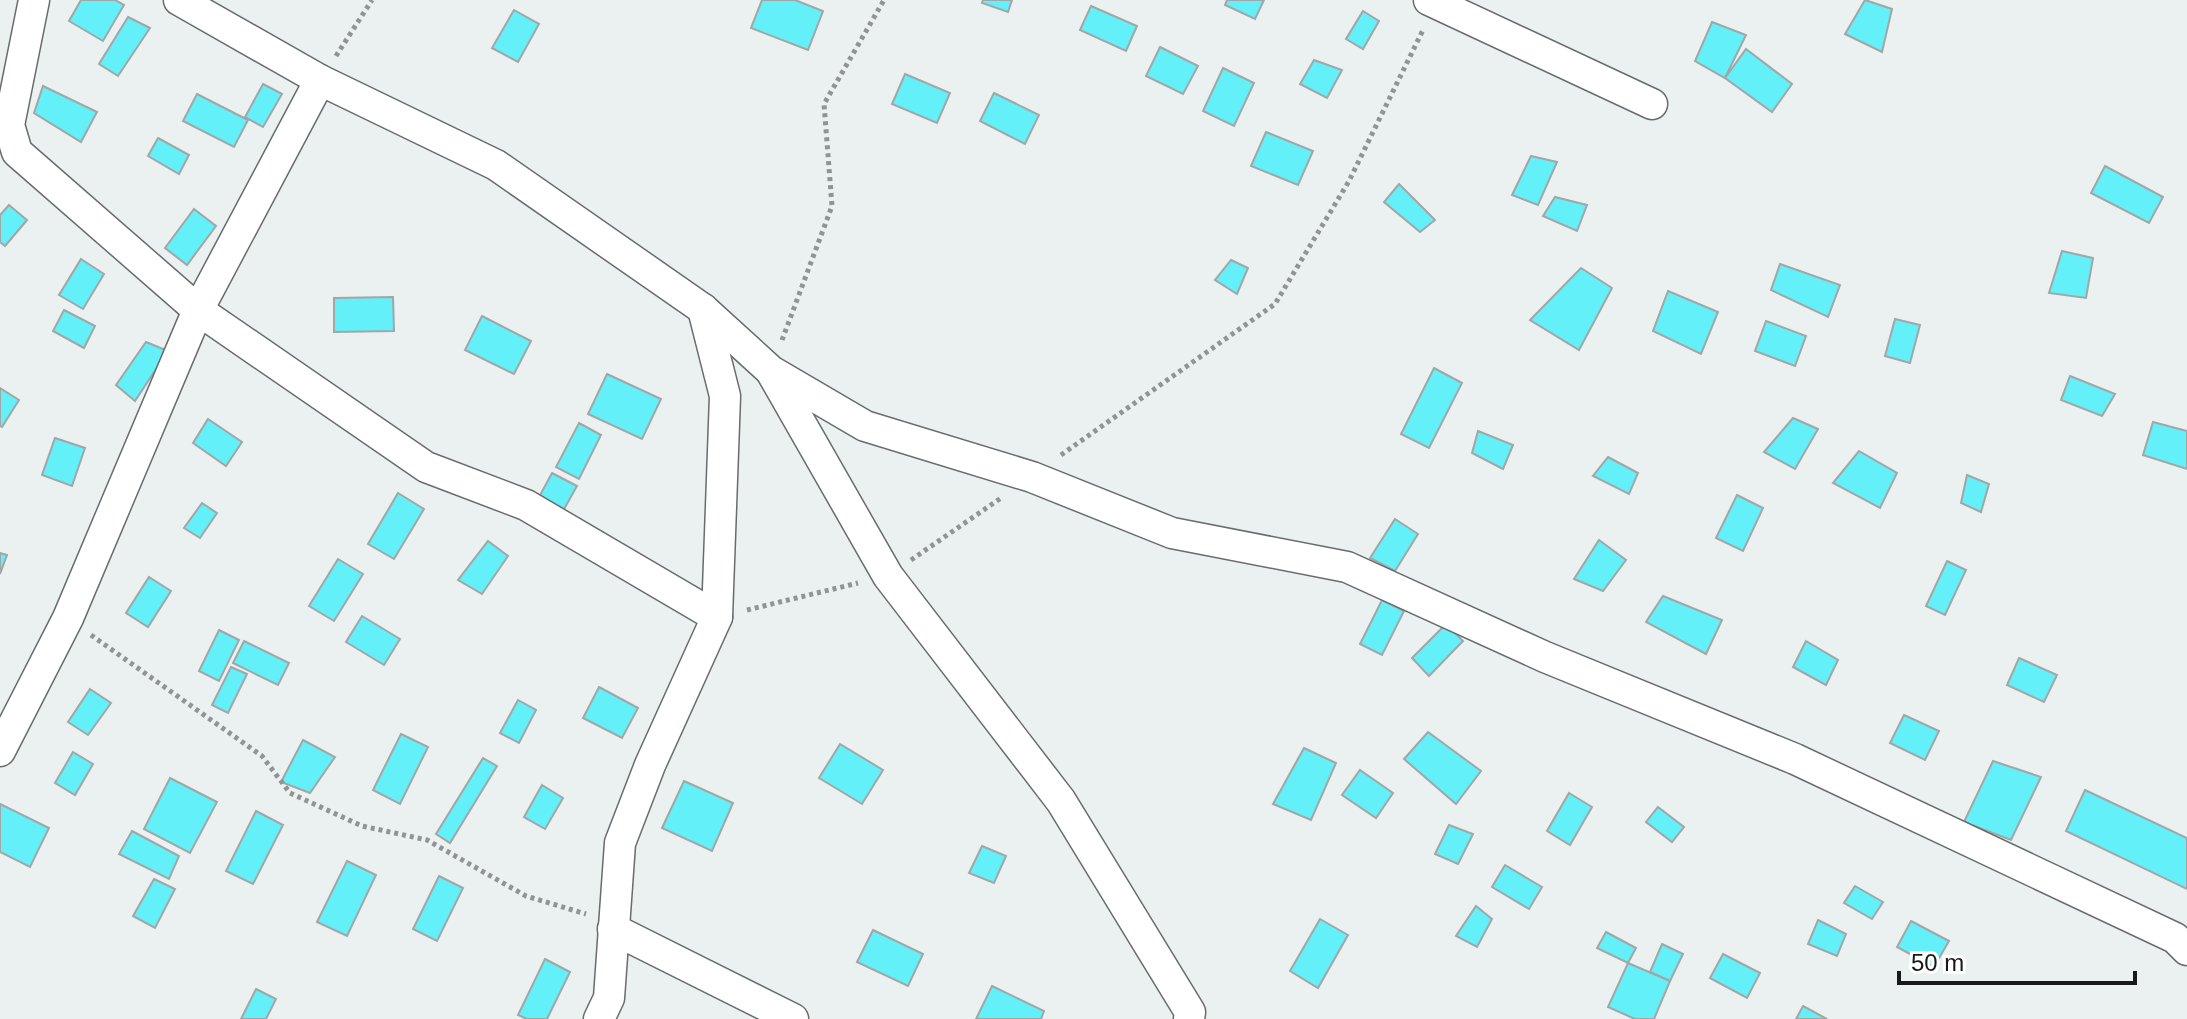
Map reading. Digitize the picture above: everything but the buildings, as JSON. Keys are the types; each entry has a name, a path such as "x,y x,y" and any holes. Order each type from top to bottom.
{"street":[{"path":"34,0 9,125 17,152 198,310 426,467 526,505 717,617"},
{"path":"179,0 320,80 496,165 703,309 771,371 865,426 1032,477 1172,533 1347,567 1545,657 1795,759 2175,938 2187,950"},
{"path":"1433,2 1652,104"},
{"path":"0,751 68,618 198,310 320,80"},
{"path":"599,1019 609,998 620,843 650,765 717,617 725,396 703,309"},
{"path":"771,371 888,576 1061,801 1190,1012 1189,1019"},
{"path":"613,929 793,1019"}],"path":[{"path":"320,80 372,0"},
{"path":"771,371 832,206 824,104 884,0"},
{"path":"717,617 888,576 1275,304 1349,181 1433,2"},
{"path":"68,618 262,756 290,793 362,826 427,840 526,896 578,910 613,929"}]}
